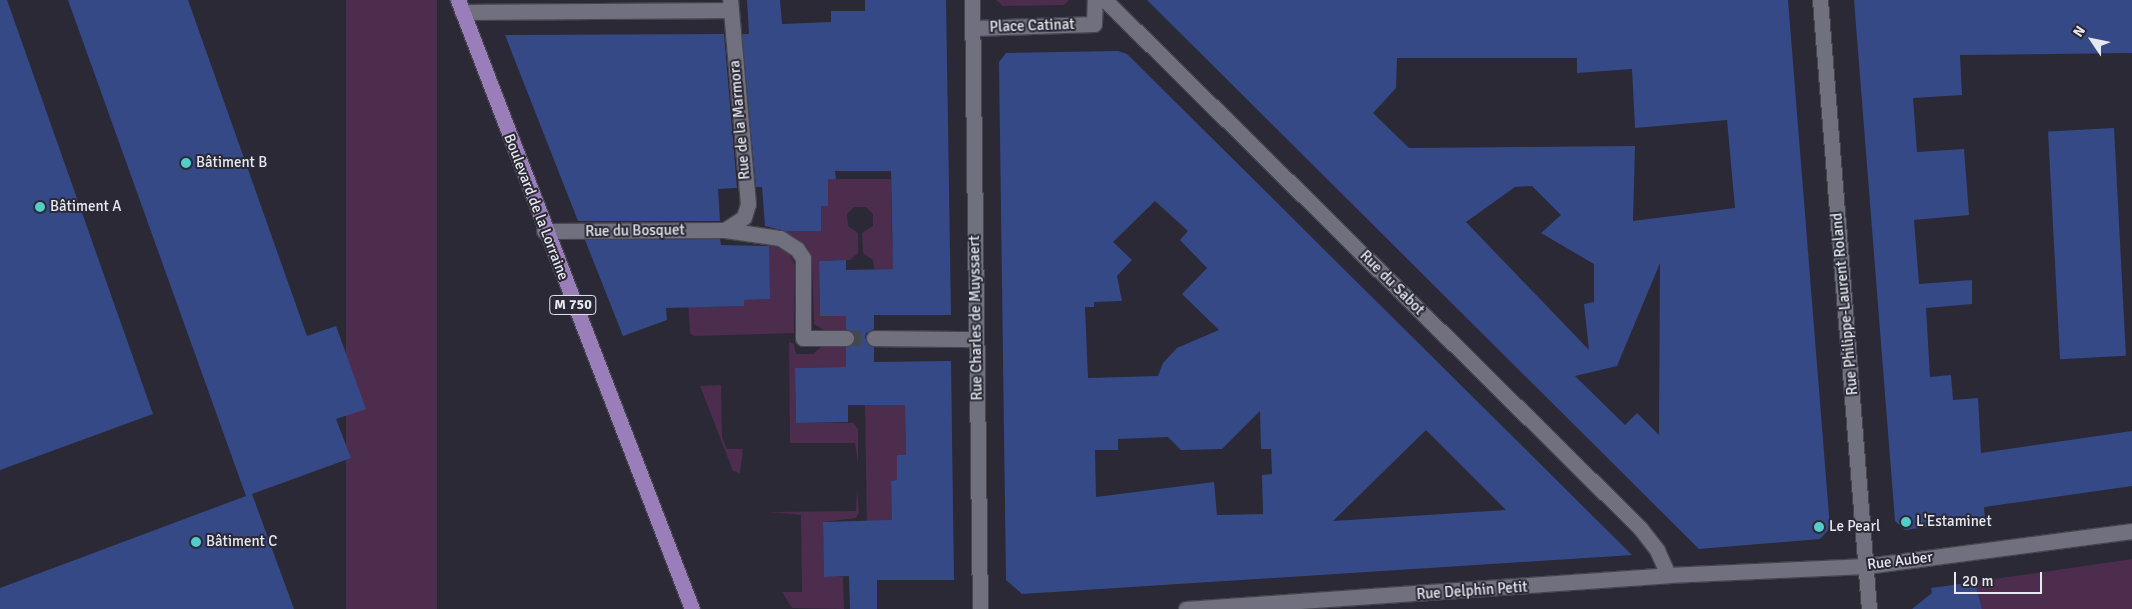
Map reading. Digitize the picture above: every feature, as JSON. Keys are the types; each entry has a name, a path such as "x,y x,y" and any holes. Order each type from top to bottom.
{"main road":[{"name":"Boulevard de la Lorraine","path":"460,6 544,231 692,609"}],"street":[{"name":"Place Catinat","path":"972,0 974,28 1094,24 1095,0"},
{"name":"Rue du Sabot","path":"1105,0 1640,528 1657,550 1668,575"},
{"name":"Rue Philippe-Laurent Roland","path":"1820,0 1869,609"},
{"path":"460,6 730,5"},
{"name":"Rue de la Marmora","path":"725,230 744,217 748,204 730,5"},
{"name":"Rue Charles de Muyssaert","path":"974,28 980,609"},
{"name":"Rue du Bosquet","path":"544,231 725,230 780,238 797,249 803,258 803,338 846,338"},
{"path":"874,338 976,339"},
{"name":"Rue Auber","path":"1668,575 1866,566 2132,531"},
{"name":"Rue Delphin Petit","path":"1186,609 1668,575"}],"shaded area":[{"path":"346,0 437,0 437,609 346,609"},
{"path":"996,0 1069,0 1064,5 1003,6"},
{"path":"828,179 891,179 892,245 904,269 874,269 873,260 863,253 862,233 873,226 873,214 866,207 854,207 847,214 848,226 858,233 858,253 850,260 819,261 820,316 846,316 846,332 827,332 814,324 812,263 807,247 793,236 765,230 821,231 821,206 828,206"},
{"path":"769,245 787,250 795,265 794,333 695,336 690,334 688,301 692,307 743,306 744,300 769,299"},
{"path":"789,342 794,344 796,354 813,354 822,346 846,345 846,367 795,368 796,423 854,423 858,430 858,464 855,443 790,443"},
{"path":"721,385 722,437 727,449 743,449 740,473 733,471 700,386"},
{"path":"865,405 905,405 906,455 897,455 897,480 891,481 892,510 908,534 867,534"},
{"path":"857,490 859,512 856,518 823,522 824,576 843,577 844,609 792,608 782,592 802,592 801,515 770,512 856,511"},
{"path":"2132,559 2132,609 1982,609 1975,582"}],"building":[{"name":"Bâtiment A","path":"0,0 7,0 153,414 0,470"},
{"name":"Bâtiment B","path":"68,0 188,0 307,336 336,326 366,409 336,419 351,458 252,494 294,609 0,609 0,588 246,496"},
{"path":"747,0 780,0 782,24 831,22 831,11 865,11 865,0 946,0 951,315 874,315 874,329 866,333 865,338 874,347 874,362 951,361 954,580 877,580 877,609 850,609 849,576 824,577 823,522 892,520 891,481 897,480 897,455 906,455 905,405 848,405 848,422 796,423 795,368 846,367 846,347 854,343 855,338 846,329 846,316 820,316 819,261 846,260 846,270 893,269 891,171 835,171 836,179 828,179 828,206 821,206 821,231 786,231 765,226 762,187 756,187 742,34 749,34"},
{"path":"1147,0 1788,0 1830,528 1820,539 1699,549","holes":["1397,58 1577,58 1577,73 1632,69 1635,128 1727,120 1735,208 1633,221 1635,146 1409,148 1373,113 1396,88","1532,186 1561,215 1541,233 1594,264 1594,302 1584,304 1589,350 1466,222 1515,187","1660,263 1659,435 1637,413 1625,425 1575,376 1617,366"]},
{"path":"1854,0 2132,0 2132,53 1960,55 1962,95 1913,98 1917,152 1964,149 1969,215 1914,220 1919,284 1972,280 1972,304 1926,308 1930,377 1951,375 1953,400 1978,398 1981,453 2132,431 2132,486 1984,507 1985,519 1905,530 1895,521"},
{"path":"724,34 737,188 718,189 720,221 578,221 505,35"},
{"path":"1118,51 1127,54 1632,555 1022,594 1006,580 999,62 1006,53","holes":["1155,201 1188,231 1180,240 1207,268 1182,294 1219,330 1177,348 1163,363 1158,376 1088,378 1085,307 1094,307 1094,302 1122,301 1117,276 1132,260 1113,242","1260,411 1261,449 1271,449 1272,474 1262,475 1263,514 1217,515 1214,482 1096,497 1095,450 1118,450 1118,439 1168,437 1181,450 1222,449","1426,430 1506,510 1333,521"]},
{"path":"2114,128 2126,356 2060,359 2048,131"},
{"path":"720,239 721,245 769,246 770,299 744,300 744,306 666,308 667,320 623,336 585,240"},
{"path":"1975,582 1982,609 1912,609 1932,593 1931,588"}],"tunnel":[{"path":"846,338 874,338"}],"place":[{"name":"Bâtiment B","path":"186,163"},
{"name":"Bâtiment A","path":"40,207"},
{"name":"L'Estaminet","path":"1906,522"},
{"name":"Le Pearl","path":"1819,527"},
{"name":"Bâtiment C","path":"196,542"}]}
